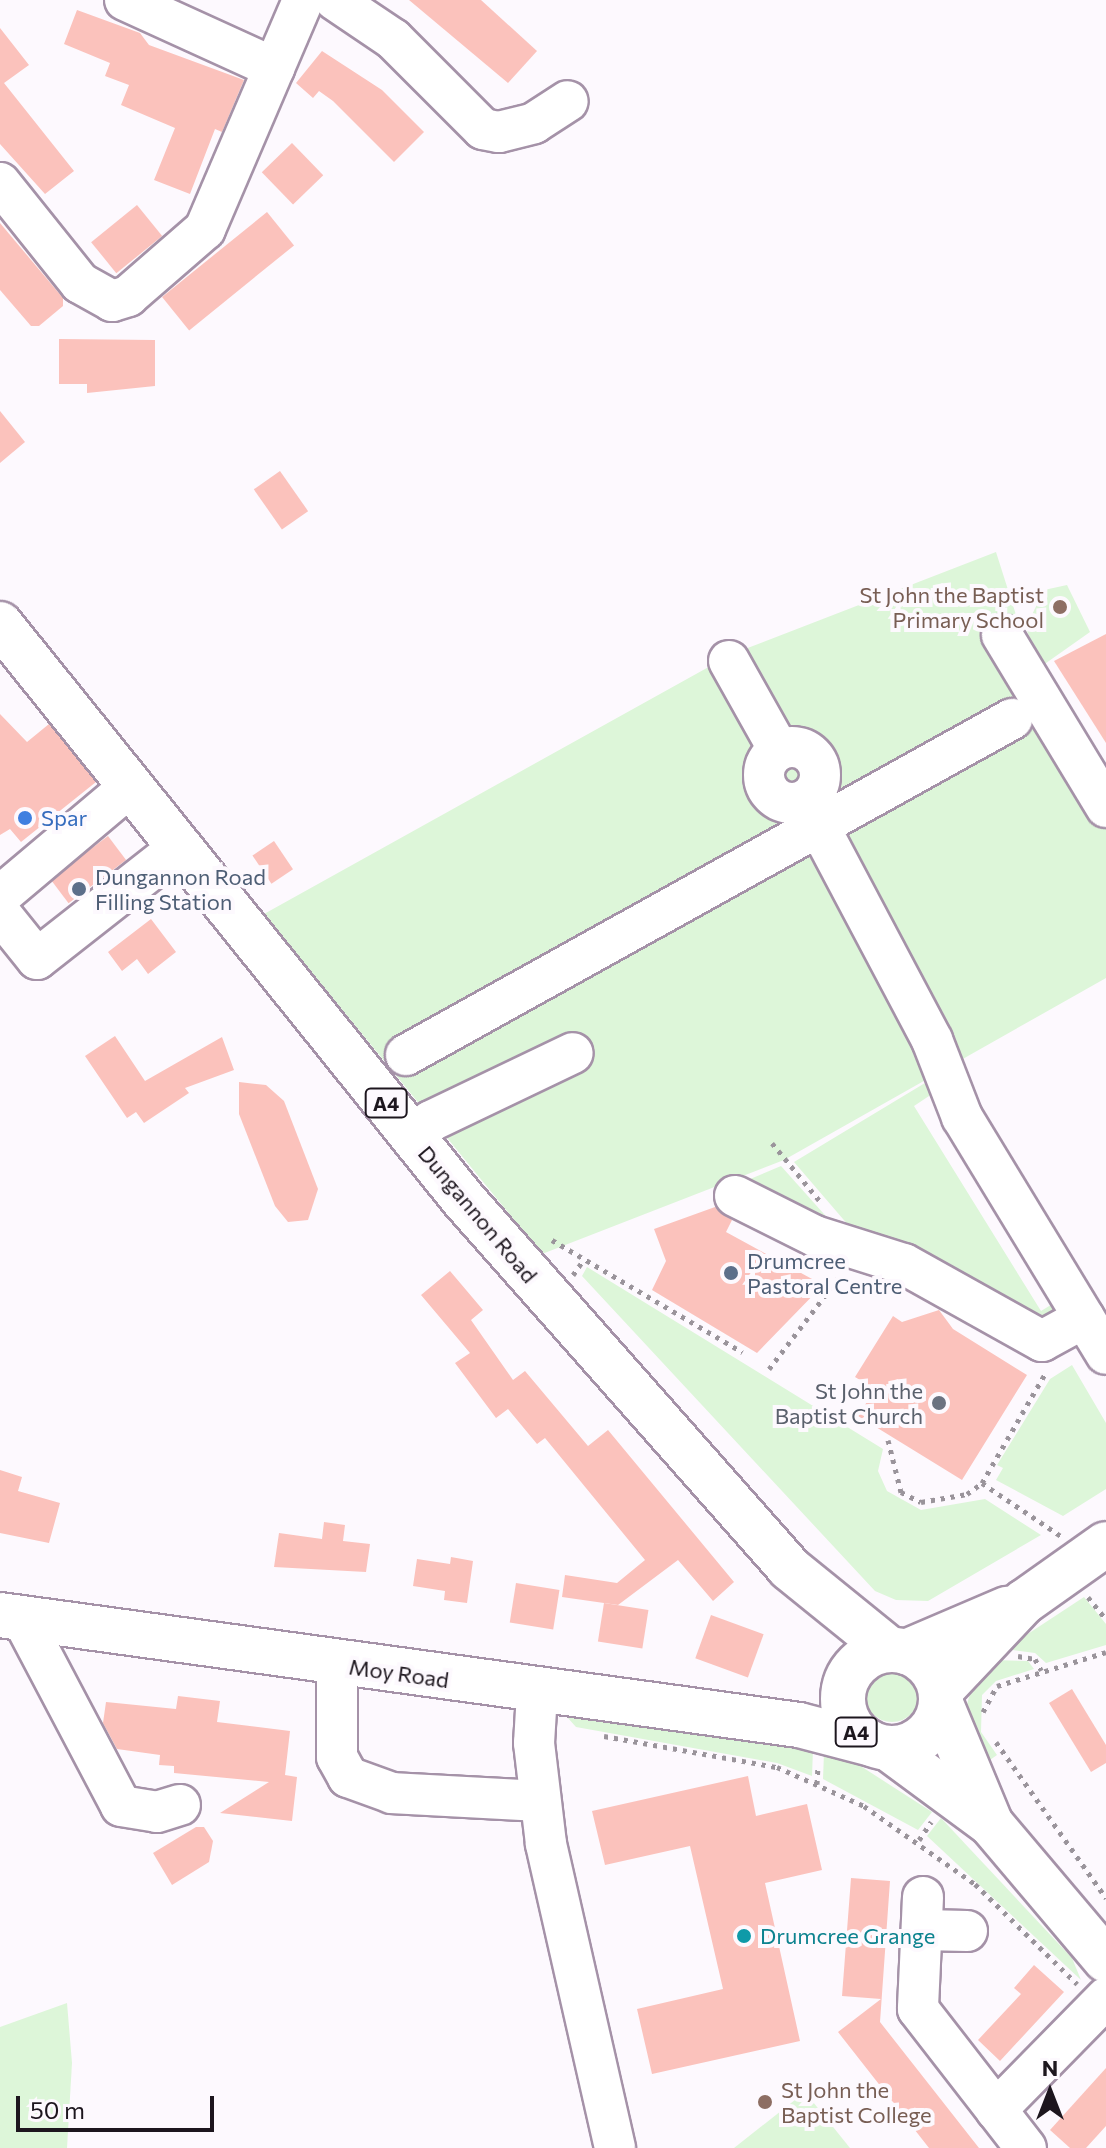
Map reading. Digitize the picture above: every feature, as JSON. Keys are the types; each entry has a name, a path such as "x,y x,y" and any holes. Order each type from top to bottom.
{"main road":[{"name":"Dungannon Road","path":"0,624 415,1138 789,1568 898,1650"},
{"path":"941,1697 1024,1602 1095,1552"},
{"name":"Dungannon Road","path":"789,1568 846,1682"},
{"path":"799,1725 873,1653 898,1650 1024,1602"},
{"name":"Moy Road","path":"11,1616 537,1693 799,1725 880,1746"},
{"name":"A4","path":"898,1650 929,1666 991,1824"},
{"name":"A4","path":"846,1682 848,1722 991,1824 1106,1960"},
{"name":"A4","path":"880,1746 920,1740 941,1697"}],"street":[{"path":"125,0 274,68"},
{"path":"0,183 80,283 112,301 128,296 205,229 303,0"},
{"path":"335,0 393,39 483,129 499,132 534,123 568,101"},
{"path":"1002,635 1106,807"},
{"path":"729,661 779,750 798,748 819,767 812,813 932,1040 962,1117 1096,1338 1042,1341 904,1264 851,1249 735,1196"},
{"path":"406,1055 812,813 1012,719"},
{"path":"0,896 132,785"},
{"path":"0,913 37,959 181,846"},
{"path":"415,1138 431,1121 573,1053"},
{"path":"11,1616 121,1806 157,1812 180,1805"},
{"path":"337,1665 337,1757 348,1777 392,1793 539,1801"},
{"path":"537,1693 539,1801 615,2148"},
{"path":"967,1931 923,1914 918,2009 1026,2148"},
{"path":"996,2110 1102,2002"}],"path":[{"path":"552,1240 742,1352"},
{"path":"769,1369 837,1280 851,1249"},
{"path":"888,1440 901,1492 921,1502 967,1494 982,1483 1043,1374 1096,1338"},
{"path":"982,1483 1095,1552"},
{"path":"984,1721 983,1708 997,1686 1106,1652"},
{"path":"590,1734 777,1767 864,1806 919,1840 975,1884 1102,2002"},
{"path":"991,1737 1106,1898"},
{"path":"919,1840 933,1818"}],"green space":[{"path":"996,552 1031,662 1106,787 1106,978 784,1160 542,1254 264,914 732,654"},
{"path":"1067,585 1090,632 1039,668 1026,627 1044,590"},
{"path":"925,1083 932,1094 914,1106 1041,1311 1059,1300 1063,1309 1047,1323 849,1226 794,1162"},
{"path":"781,1166 832,1223 743,1182"},
{"path":"587,1267 883,1449 878,1471 887,1491 921,1510 985,1499 1041,1535 928,1601 896,1600 875,1591 582,1276"},
{"path":"1072,1365 1106,1423 1106,1489 1063,1516 996,1480 1003,1468 997,1465 1050,1379"},
{"path":"1084,1597 1106,1624 1106,1645 1046,1663 1035,1653 1005,1649"},
{"path":"993,1660 1028,1661 1034,1669 996,1681 982,1695 981,1732 997,1755 980,1767 965,1712 972,1686"},
{"path":"892,1668 911,1676 919,1695 911,1714 892,1722 873,1714 865,1695 873,1676"},
{"path":"579,1715 794,1744 813,1749 812,1776 777,1763 576,1727 567,1717"},
{"path":"824,1753 859,1765 932,1812 918,1830 823,1779"},
{"path":"941,1818 1072,1958 1081,1980 927,1836"},
{"path":"67,2003 72,2063 67,2148 0,2148 0,2027"},
{"path":"805,2092 850,2148 734,2148"}],"building":[{"path":"409,0 481,0 537,51 508,83"},
{"path":"77,10 140,33 149,45 244,80 222,132 215,129 190,194 154,180 175,128 121,105 129,85 105,76 110,63 64,44"},
{"path":"0,28 29,65 4,83 74,171 45,194 0,144"},
{"path":"322,51 382,90 424,132 394,162 333,101 319,91 313,98 296,83"},
{"path":"292,143 323,175 293,205 262,172"},
{"path":"137,205 162,236 116,273 91,242"},
{"path":"267,212 294,245 189,330 162,297"},
{"path":"0,223 63,298 63,306 39,326 31,326 0,290"},
{"path":"59,339 155,340 155,386 87,393 87,384 59,384"},
{"path":"0,411 25,442 0,463"},
{"path":"280,471 308,511 282,529 254,489"},
{"path":"1106,634 1106,743 1054,661"},
{"name":"Spar","path":"0,714 27,742 49,724 96,782 21,842 10,829 0,835"},
{"path":"108,836 126,860 69,903 50,879"},
{"path":"274,841 293,869 271,884 252,856"},
{"path":"151,919 176,952 148,974 137,959 122,971 108,952"},
{"path":"115,1036 145,1081 222,1037 234,1070 185,1088 189,1093 144,1123 136,1112 127,1118 85,1056"},
{"path":"239,1082 266,1085 284,1101 318,1189 308,1220 288,1222 275,1206 239,1114"},
{"name":"Drumcree Pastoral Centre","path":"715,1207 732,1220 726,1232 823,1285 757,1353 652,1290 666,1261 654,1229"},
{"path":"450,1271 483,1310 471,1320 513,1380 525,1371 588,1446 608,1430 734,1582 713,1601 678,1560 618,1605 562,1597 565,1575 617,1583 645,1560 545,1438 537,1444 508,1409 496,1418 455,1363 470,1353 421,1295"},
{"name":"St John the Baptist Church","path":"939,1310 953,1329 1027,1375 962,1480 858,1416 875,1389 855,1377 893,1316 902,1322"},
{"path":"0,1470 22,1477 18,1491 60,1503 49,1543 0,1533"},
{"path":"324,1522 345,1525 343,1541 370,1544 366,1572 274,1567 279,1533 322,1539"},
{"path":"451,1557 473,1561 467,1603 444,1600 445,1591 413,1586 417,1559 450,1564"},
{"path":"516,1583 559,1590 553,1629 510,1623"},
{"path":"604,1603 648,1610 642,1649 598,1642"},
{"path":"711,1615 764,1634 748,1677 695,1658"},
{"path":"1072,1689 1106,1745 1106,1763 1091,1772 1049,1703"},
{"path":"178,1696 220,1701 217,1722 290,1731 285,1775 297,1777 292,1821 220,1813 269,1782 174,1773 174,1766 159,1765 160,1755 117,1749 103,1723 106,1702 176,1709"},
{"name":"Drumcree Grange","path":"748,1776 756,1816 807,1804 822,1870 765,1883 800,2041 652,2074 637,2009 723,1989 690,1846 605,1865 592,1811"},
{"path":"196,1827 204,1827 213,1841 209,1862 172,1885 153,1853"},
{"path":"851,1878 890,1881 880,2022 979,2148 929,2148 838,2032 881,1999 842,1996"},
{"path":"1034,1965 1064,1992 1000,2061 978,2040 1021,1994 1014,1988"},
{"path":"1106,2068 1106,2126 1086,2148 1070,2148 1050,2130"}],"place":[{"name":"St John the Baptist Primary School","path":"1060,607"},
{"name":"Spar","path":"25,818"},
{"name":"Dungannon Road Filling Station","path":"79,889"},
{"name":"Drumcree Pastoral Centre","path":"731,1273"},
{"name":"St John the Baptist Church","path":"939,1403"},
{"name":"Drumcree Grange","path":"744,1936"},
{"name":"St John the Baptist College","path":"765,2102"}]}
